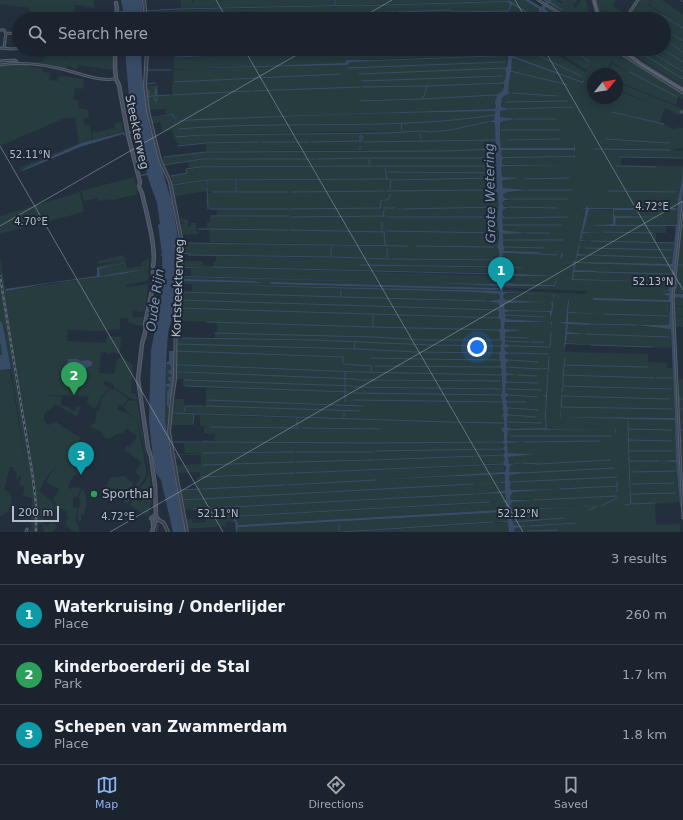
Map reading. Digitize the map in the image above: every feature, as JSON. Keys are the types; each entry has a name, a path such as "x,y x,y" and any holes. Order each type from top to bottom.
{"main road":[{"path":"594,0 597,12"},
{"path":"116,1 117,12"},
{"name":"Steekterweg","path":"115,56 116,79 151,235 154,258 153,285 142,345 138,379 155,485 155,516"},
{"path":"630,56 683,91"},
{"path":"155,516 151,518 155,521"},
{"path":"152,531 155,516"}],"street":[{"path":"144,0 145,12"},
{"path":"538,0 558,12"},
{"path":"630,12 638,0"},
{"path":"0,30 4,30 6,33 12,33"},
{"path":"4,48 6,33"},
{"path":"0,48 12,48"},
{"name":"Kortsteekterweg","path":"147,56 145,86 148,111 160,160 170,182 182,244 182,264 176,310 175,379 170,432 175,471 187,531"},
{"path":"625,56 683,91"},
{"path":"0,62 15,60 17,63"},
{"path":"0,65 17,63 34,64 72,71 89,77 108,80 116,79"},
{"path":"683,203 673,295 683,518"},
{"path":"155,521 164,522 168,532"}],"green space":[{"path":"0,0 94,0 94,8 75,5 74,12 30,12 30,8 0,4"},
{"path":"181,0 192,0 193,5 193,0 334,0 334,5 181,8"},
{"path":"335,0 525,0 539,9 539,12 528,12 510,1 335,5"},
{"path":"551,0 556,0 562,4 563,2 559,0 578,0 576,4 573,2 575,9 581,0 586,0 589,12 549,12 545,9 549,3 561,11 562,10 551,2"},
{"path":"595,0 616,0 613,6 622,12 608,12 600,10 603,12 598,12"},
{"path":"635,0 637,0 629,12 627,12"},
{"path":"638,0 652,0 647,7 650,6 659,12 645,12 646,10 644,12 630,12"},
{"path":"653,0 662,0 683,15 683,27 671,19 671,12 660,12 650,5"},
{"path":"508,2 510,4 508,12 147,12"},
{"path":"512,4 525,12 509,12"},
{"path":"671,20 683,28 683,40 671,32"},
{"path":"671,34 683,41 683,51 671,43"},
{"path":"671,44 683,52 683,72 657,56 671,55 679,60 671,54"},
{"path":"46,56 112,56 113,70 78,65 78,69 67,66 67,70 35,63 41,62"},
{"path":"179,56 202,56 179,57"},
{"path":"221,56 476,56 347,60 346,63 257,67 347,65 350,62 507,56 506,77 503,82 504,88 497,96 496,107 494,109 352,114 495,111 494,120 489,121 494,122 495,125 497,188 496,190 486,191 498,193 497,217 499,227 499,245 497,247 499,258 498,260 452,260 499,261 499,266 360,265 498,268 499,273 213,267 498,276 499,282 497,284 450,283 499,286 501,289 500,292 364,289 475,292 496,293 499,295 498,300 489,301 498,303 498,317 500,319 501,328 499,330 500,340 502,342 500,346 501,351 499,353 503,389 502,395 504,412 502,415 505,422 502,429 504,433 504,440 417,443 504,442 504,448 464,450 503,449 504,454 374,460 503,455 505,459 504,463 296,473 504,465 505,471 503,473 382,480 504,474 505,482 479,484 505,483 505,491 478,493 505,493 506,500 206,518 206,515 210,514 209,509 184,510 182,500 242,497 182,499 181,490 201,489 197,489 197,478 200,477 200,472 177,473 176,465 201,464 201,455 180,455 179,459 175,459 174,454 201,454 185,453 184,443 292,443 202,442 203,440 214,441 215,434 204,433 204,427 208,426 200,426 200,415 297,418 297,426 298,417 341,418 200,413 184,411 184,413 172,412 173,399 184,399 185,407 206,406 206,388 345,392 183,386 183,379 176,379 178,373 183,372 177,372 177,365 183,365 176,364 178,338 215,339 215,333 288,335 217,333 217,322 177,321 178,308 190,309 179,307 180,292 192,292 192,284 180,284 180,277 437,283 191,276 191,268 212,267 184,267 184,261 202,261 203,265 213,266 214,261 216,261 216,256 391,259 387,258 387,248 386,258 332,257 331,247 331,257 190,255 190,253 184,253 183,243 387,246 210,242 209,230 279,230 207,229 207,222 210,222 210,217 253,217 216,216 217,210 268,209 208,209 208,193 211,193 208,191 208,188 207,191 175,196 173,186 207,181 208,186 208,181 235,181 235,192 212,192 236,193 236,180 389,179 207,180 173,184 171,176 187,173 187,170 200,168 374,166 189,168 188,162 244,159 203,159 163,164 162,158 208,152 368,151 369,155 369,150 360,150 360,145 359,150 206,151 206,144 259,142 178,145 176,140 174,140 172,130 162,131 161,122 152,124 151,117 173,115 166,115 166,109 149,110 147,87 158,85 158,96 172,95 174,70 254,67 174,69 174,58","holes":["383,131 360,133 202,135 176,138 202,134","183,279 253,281 263,283 183,281","269,282 498,288 500,290 272,284"]},
{"path":"513,56 559,56 585,72 587,70 587,104 623,104 623,92 664,109 623,92 623,84 683,109 683,112 680,111 679,115 665,108 660,122 675,129 678,127 683,128 683,148 673,149 683,151 683,158 622,157 621,165 683,166 676,225 616,225 614,210 675,210 676,208 588,208 588,206 584,208 586,209 579,242 591,241 581,240 583,233 603,233 583,232 588,209 613,210 613,224 589,226 666,226 666,233 656,233 656,242 675,242 670,293 661,294 670,296 670,300 593,299 669,302 669,325 637,326 671,328 672,347 663,348 587,345 566,342 564,351 648,354 648,362 667,363 667,368 673,368 675,418 627,418 676,420 676,460 659,461 676,461 679,502 655,504 656,525 680,524 680,532 526,532 514,530 515,528 528,526 514,525 511,512 513,511 582,506 515,509 510,506 512,502 532,499 511,500 510,497 513,492 556,489 511,490 510,487 510,475 523,473 509,472 510,465 522,464 509,464 508,457 530,454 508,453 507,443 521,442 507,441 508,430 520,429 511,429 507,427 507,417 509,415 507,413 509,409 506,406 507,402 505,399 508,395 505,392 507,382 505,379 506,375 511,374 506,373 506,366 509,360 506,359 505,355 510,353 504,350 509,346 505,344 505,335 506,332 517,330 504,328 506,322 549,322 551,323 551,329 552,322 506,319 504,317 506,315 504,313 510,311 549,312 551,319 552,311 507,310 504,308 505,303 538,302 505,300 503,299 504,294 522,293 503,292 503,290 503,287 555,286 521,285 503,281 503,277 505,276 545,276 504,273 504,269 520,268 503,266 502,256 504,247 502,235 527,233 504,231 502,228 502,218 504,218 502,214 503,210 509,208 503,206 503,201 511,200 504,198 504,193 526,190 502,187 503,180 513,178 502,177 501,168 503,166 515,165 503,164 501,161 500,124 503,121 513,119 500,117 500,111 505,109 501,107 501,102 509,93 508,79 513,58 583,83 583,81","holes":["507,288 588,291 586,294 503,290"]},
{"path":"564,56 621,56 683,93 683,99 678,97 676,105 623,83 623,69 630,72 613,63 613,60 608,68 590,68 592,64 587,68 587,70"},
{"path":"635,56 656,56 683,73 683,86"},
{"path":"18,64 43,69 43,72 50,73 49,80 58,81 59,77 63,76 84,79 83,89 75,88 73,99 79,101 78,108 88,110 89,118 83,118 85,125 90,125 92,142 82,143 21,171 19,168 79,143 75,118 65,118 0,146 0,66"},
{"path":"612,64 621,68 609,68"},
{"path":"122,122 123,131 93,140 92,133 115,128 115,123"},
{"path":"134,177 138,194 112,200 100,201 97,198 84,201 81,191"},
{"path":"80,192 84,212 0,234 0,216"},
{"path":"683,207 683,294 673,294"},
{"path":"180,218 188,220 188,226 191,226 191,223 196,223 196,232 199,232 199,234 183,235 181,224 186,223 181,223"},
{"path":"124,255 127,268 141,266 141,263 149,258 148,281 127,284 126,286 148,284 145,311 132,311 133,317 144,317 142,326 129,323 127,318 120,318 120,329 98,331 68,330 67,341 106,343 107,336 122,337 120,350 117,354 114,352 109,354 105,352 101,353 99,373 114,374 117,359 123,357 133,366 131,393 135,393 138,400 128,397 114,388 114,385 111,383 104,381 104,385 110,388 102,395 95,409 87,403 89,391 87,396 41,395 61,397 61,405 70,407 70,410 76,411 76,407 80,407 77,417 57,405 54,405 49,411 46,409 47,412 44,414 44,421 48,425 56,422 81,438 76,446 74,455 81,473 73,476 68,486 69,489 77,487 81,489 77,497 74,497 73,503 73,507 77,508 75,519 79,532 72,530 65,523 69,517 66,515 67,512 58,507 55,511 54,510 56,504 53,500 59,489 46,482 51,473 57,468 54,469 46,478 40,491 54,505 53,510 49,513 47,512 43,520 43,524 38,524 37,532 35,484 0,270 0,257 6,291 109,275 100,276 99,269 125,264 97,268 97,266 124,260 98,264 97,261"},
{"path":"0,281 33,484 35,532 28,532 28,530 31,530 32,498 23,496 25,487 19,485 21,477 23,476 19,476 18,479 16,479 17,471 13,470 13,467 10,467 4,490 9,492 12,499 8,511 0,516 0,370 10,370 28,478 11,369 0,369"},
{"path":"676,297 683,298 683,306 675,307 683,307 683,316 675,316 674,308"},
{"path":"674,308 675,317 683,317 683,327 676,327"},
{"path":"166,364 170,365 171,368 167,372 172,376 167,380 171,383 166,384 170,388 167,391 167,406 170,409 168,421 172,460 165,422"},
{"path":"679,379 683,379 683,479 678,385"},
{"path":"111,389 116,390 128,399 123,406 115,404 119,406 117,409 125,412 137,420 146,469 145,478 127,504 124,502 125,499 131,495 141,477 135,472 141,463 124,450 127,446 129,447 137,436 126,428 123,434 121,433 114,435 110,439 104,437 100,432 91,427 92,424 94,424 97,410 99,411 102,398 105,393"},
{"path":"129,400 137,401 149,470 152,500 148,516 130,505 134,499 140,502 144,497 148,498 138,491 148,477 149,472 138,421 124,408"},
{"path":"172,413 193,414 194,425 171,425"},
{"path":"124,476 133,483 132,489 124,499 118,488 115,490 106,487 110,478"},
{"path":"83,489 87,501 84,514 81,515 81,520 78,522 78,508 81,503 79,497"},
{"path":"505,502 506,508 499,510 238,525 235,520 226,522 225,526 187,529 185,519 192,519 193,523 206,522 206,518 234,517 235,519 236,517"},
{"path":"505,512 508,515 508,521 340,532 339,523 339,532 237,532 238,527"},
{"path":"50,522 57,526 53,532 44,532 43,524 48,527"},
{"path":"507,522 509,532 351,532"}],"water":[{"path":"121,0 142,0 143,12 119,12 123,11"},
{"path":"525,0 529,0 541,7 546,2 543,0 551,0 551,2 563,10 562,11 549,3 546,5 545,9 549,12 539,12 539,9"},
{"path":"510,1 528,12 525,12 512,4 508,12 510,4 508,2 365,6 365,5"},
{"path":"126,56 141,56 142,75 149,125 172,203 179,244 179,280 168,333 166,363 169,361 169,351 174,351 174,383 169,402 170,409 167,406 167,391 170,388 166,386 166,384 171,383 167,378 172,376 167,371 171,368 170,365 166,364 165,422 186,532 173,532 161,480 156,473 153,458 149,421 151,351 163,285 162,256 160,255 162,254 157,203 147,175 141,176 147,173 141,150 136,140 135,133 130,134 133,146 129,131 133,131 131,113 126,112 129,109 128,99 123,99 129,97"},
{"path":"507,56 513,56 581,81 583,81 586,74 583,83 513,58 509,79 508,91 510,93 504,96 501,100 503,101 501,102 501,107 509,109 500,111 500,117 516,119 503,121 500,123 501,148 574,148 575,141 575,152 574,150 501,150 502,157 574,156 575,154 575,158 503,158 502,160 502,164 506,165 572,165 503,166 501,168 502,177 519,178 503,180 503,188 529,190 508,192 503,194 504,198 511,200 505,200 502,203 504,207 509,207 503,210 502,214 505,218 502,218 503,230 528,233 503,234 503,245 505,247 503,251 540,252 542,254 503,253 502,259 505,261 503,266 525,268 504,269 504,273 554,276 505,276 503,278 504,282 515,284 554,285 558,275 555,286 503,287 503,292 554,294 553,301 553,294 504,294 503,297 505,300 546,302 505,303 504,308 507,310 551,311 551,302 553,302 550,319 549,312 510,311 504,313 507,315 505,317 506,319 552,322 552,330 551,323 549,322 505,322 504,328 506,329 522,330 506,332 505,335 505,344 512,346 504,348 506,352 511,353 505,355 506,359 509,360 506,364 506,373 517,375 507,375 506,377 506,381 508,382 506,384 505,392 509,395 505,398 508,402 506,405 509,408 507,413 510,415 507,417 507,427 511,429 546,428 544,416 546,397 543,395 546,395 546,375 548,375 546,416 547,429 615,429 508,430 507,441 524,442 507,443 508,453 534,454 508,457 509,464 523,463 510,465 509,472 523,473 510,475 509,480 511,482 511,490 560,489 513,492 510,497 511,500 534,500 512,502 510,507 515,509 575,507 512,511 511,517 514,525 530,526 515,528 514,531 528,531 509,532 507,522 493,522 508,521 508,515 505,512 238,527 237,532 235,521 230,522 236,519 238,525 499,510 506,508 505,502 490,503 506,500 505,493 472,494 505,491 505,483 473,484 505,482 504,474 375,480 505,472 506,467 503,464 505,459 503,455 505,452 503,449 505,445 502,442 504,440 504,433 501,429 504,427 504,418 502,415 504,412 502,408 501,395 502,370 499,360 500,355 498,353 501,351 500,346 502,342 500,340 500,333 498,330 501,328 500,319 497,317 499,316 499,311 497,310 500,307 498,303 486,301 498,300 500,298 499,294 475,292 181,284 500,291 500,287 498,286 440,283 497,284 499,282 499,277 496,275 499,273 499,261 497,261 499,258 499,250 497,247 499,237 497,218 498,193 484,190 496,190 497,188 495,125 494,122 487,122 494,120 495,111 354,114 176,121 196,119 494,109 496,107 496,95 504,88 503,82 506,72 505,68 507,67"},
{"path":"507,56 350,62 347,65 171,69 345,63 347,60"},
{"path":"173,114 176,121 172,115 151,117"},
{"path":"124,132 125,137 123,134 80,147 20,172 82,143"},
{"path":"683,166 683,191 673,286 671,286 672,268 670,266 576,263 574,270 598,271 574,272 573,279 669,282 572,280 571,285 574,263 570,263 575,261 579,244 580,248 578,254 591,255 577,256 576,262 672,264 676,226 589,226 613,224 613,209 589,209 583,232 603,232 583,233 581,240 591,240 579,242 586,209 581,208 586,208 587,205 588,208 677,208 675,210 614,210 614,215 616,216 673,217 616,218 616,225 676,225"},
{"path":"183,245 184,253 189,253 190,255 183,254 184,267 212,267 184,268 182,276"},
{"path":"125,263 99,269 100,276 145,269 122,274 51,283 6,291 5,289 97,276 97,268"},
{"path":"182,276 439,283 182,277"},
{"path":"183,279 253,281 263,283 183,281"},
{"path":"269,282 498,288 500,290 272,284"},
{"path":"670,287 673,288 672,294 683,294 683,298 676,297 675,300 674,296 672,296 681,507 676,462 658,461 676,460 675,420 627,420 560,417 561,408 561,417 675,418 671,329 636,325 669,325 670,302 593,300 593,298 669,300 669,296 661,294 669,293 670,291 659,290 668,290"},
{"path":"568,300 568,312 604,314 568,313 568,322 587,323 590,325 568,324 567,332 586,334 567,334 566,343 592,345 566,344 564,351 566,324 559,322 566,322"},
{"path":"0,322 2,322 11,369 0,370 0,355 2,355 0,343"},
{"path":"68,359 78,359 80,361 86,360 92,362 92,365 85,369 73,368 67,365"}],"waterway":[{"path":"335,0 335,5"},
{"path":"147,11 365,5"},
{"path":"397,12 450,10 453,12 508,11"},
{"path":"671,20 683,28"},
{"path":"671,33 683,41"},
{"path":"671,44 683,52"},
{"path":"671,55 683,62"},
{"path":"148,56 147,70 171,70"},
{"path":"175,57 198,56"},
{"path":"540,56 581,76"},
{"path":"581,56 589,61"},
{"path":"646,56 683,79"},
{"path":"657,56 683,72"},
{"path":"348,68 505,62"},
{"path":"359,74 506,68"},
{"path":"510,71 568,85"},
{"path":"630,72 677,97"},
{"path":"174,82 340,74"},
{"path":"362,81 502,76"},
{"path":"146,84 156,83"},
{"path":"425,92 427,86 504,83"},
{"path":"362,87 427,86"},
{"path":"156,87 157,95"},
{"path":"252,91 360,87"},
{"path":"156,90 156,95"},
{"path":"147,91 149,91 149,97"},
{"path":"172,95 250,91"},
{"path":"512,93 557,96"},
{"path":"425,94 422,99 496,95"},
{"path":"152,96 170,95"},
{"path":"154,97 155,101 157,101 157,97"},
{"path":"360,101 422,99"},
{"path":"506,102 568,101"},
{"path":"509,109 573,107"},
{"path":"612,112 664,124"},
{"path":"178,129 217,126 416,123 495,115"},
{"path":"516,119 556,119"},
{"path":"176,137 202,135 431,132 450,130 487,122"},
{"path":"401,123 402,130"},
{"path":"501,130 560,130"},
{"path":"420,134 421,140"},
{"path":"360,135 362,136 362,141 360,142"},
{"path":"311,142 360,141 360,136"},
{"path":"508,140 560,139"},
{"path":"606,139 669,143"},
{"name":"Grote Wetering","path":"364,142 496,140"},
{"path":"178,146 206,143 258,142"},
{"path":"261,142 308,142"},
{"name":"Grote Wetering","path":"164,157 206,152 444,151 496,149"},
{"path":"593,149 670,150"},
{"path":"620,157 683,158"},
{"path":"317,159 368,158"},
{"name":"Grote Wetering","path":"369,164 369,158 497,158"},
{"path":"163,165 203,159 314,159"},
{"path":"171,176 187,173 186,169 200,167 373,166"},
{"name":"Grote Wetering","path":"376,166 497,166"},
{"path":"616,166 656,167"},
{"path":"385,168 387,179"},
{"name":"Grote Wetering","path":"388,172 497,173"},
{"name":"Grote Wetering","path":"390,180 496,178"},
{"path":"525,179 569,178"},
{"path":"173,185 207,180 389,179"},
{"path":"390,189 391,180"},
{"path":"212,192 236,192 236,181"},
{"path":"207,188 208,209"},
{"name":"Grote Wetering","path":"386,191 484,190"},
{"path":"529,190 572,190"},
{"path":"292,192 384,191"},
{"path":"608,191 675,192"},
{"path":"238,192 288,192"},
{"path":"385,200 388,200 391,194"},
{"path":"511,199 567,199"},
{"path":"380,208 381,201 383,200"},
{"name":"Grote Wetering","path":"403,209 497,207"},
{"path":"509,207 557,208"},
{"path":"290,209 381,208"},
{"path":"383,208 395,208"},
{"path":"211,209 288,209"},
{"path":"383,216 384,210"},
{"path":"211,216 289,216"},
{"path":"291,217 385,216"},
{"name":"Grote Wetering","path":"388,217 494,217"},
{"name":"Grote Wetering","path":"503,218 568,217"},
{"path":"382,222 382,231"},
{"name":"Grote Wetering","path":"501,225 561,225"},
{"path":"198,229 288,230"},
{"path":"290,230 385,232"},
{"name":"Grote Wetering","path":"387,231 495,233"},
{"path":"384,232 385,245"},
{"path":"603,232 653,233"},
{"path":"527,233 549,233"},
{"name":"Grote Wetering","path":"503,240 563,240"},
{"path":"591,241 674,243"},
{"path":"184,243 407,246"},
{"name":"Grote Wetering","path":"416,246 494,247"},
{"path":"190,255 331,257 331,247"},
{"path":"505,247 545,248"},
{"path":"387,248 387,258"},
{"path":"585,248 672,250"},
{"path":"518,253 557,255"},
{"path":"561,258 562,253"},
{"path":"590,255 670,258"},
{"path":"331,257 391,259"},
{"path":"393,259 497,260"},
{"path":"360,265 498,267"},
{"path":"678,265 683,265"},
{"path":"212,267 497,274"},
{"path":"597,272 669,274"},
{"path":"677,278 677,283"},
{"path":"675,291 677,283 683,284"},
{"path":"179,295 180,286"},
{"path":"341,290 341,297 486,301"},
{"path":"180,292 341,297"},
{"path":"179,300 498,310"},
{"path":"178,308 499,318"},
{"path":"604,314 668,316"},
{"path":"207,322 373,327 373,315"},
{"path":"507,315 544,317"},
{"path":"589,324 636,325"},
{"path":"373,327 498,330"},
{"path":"512,346 550,347 551,332"},
{"path":"215,333 373,337"},
{"path":"586,334 669,337"},
{"path":"374,337 424,340 500,340"},
{"path":"505,337 527,338"},
{"path":"178,338 315,340 430,345 500,346"},
{"path":"505,341 529,342"},
{"path":"354,349 355,342"},
{"path":"532,342 544,342"},
{"path":"178,344 356,349"},
{"path":"591,345 652,347"},
{"path":"357,349 416,352 498,353"},
{"path":"176,351 343,357 343,364 372,366 371,372"},
{"path":"511,353 549,354"},
{"path":"548,373 549,357"},
{"path":"371,358 499,360"},
{"path":"565,358 563,375 654,378"},
{"path":"509,360 538,362"},
{"path":"176,365 183,365"},
{"path":"184,365 359,372 501,375"},
{"path":"564,365 647,367"},
{"path":"375,366 500,367"},
{"path":"506,367 541,369"},
{"path":"543,369 548,368"},
{"path":"177,372 182,372"},
{"path":"184,372 356,379"},
{"path":"345,372 345,402"},
{"path":"517,375 537,376"},
{"path":"563,375 563,386 671,389"},
{"path":"657,378 674,378"},
{"path":"185,380 353,386"},
{"path":"357,380 501,381"},
{"path":"508,382 538,383"},
{"path":"185,386 349,392"},
{"path":"354,387 501,389"},
{"path":"562,392 563,387"},
{"path":"506,389 541,390"},
{"path":"353,393 501,395"},
{"path":"509,395 537,397"},
{"path":"562,395 561,407 672,409"},
{"path":"563,396 669,399"},
{"path":"679,397 679,402"},
{"path":"207,400 363,406"},
{"path":"354,400 502,402"},
{"path":"508,402 526,402"},
{"path":"184,412 186,406 203,406"},
{"path":"206,406 359,411"},
{"path":"509,408 538,410"},
{"path":"172,413 505,423"},
{"path":"344,413 344,418"},
{"path":"193,423 194,414"},
{"path":"510,415 536,417"},
{"path":"297,418 297,426"},
{"path":"507,422 542,423"},
{"path":"628,422 629,461 659,461"},
{"path":"210,427 299,428"},
{"path":"301,428 380,429"},
{"path":"629,429 671,430"},
{"path":"511,436 611,436"},
{"path":"629,440 672,441"},
{"path":"524,442 600,441"},
{"path":"173,442 201,442"},
{"path":"202,442 502,442"},
{"path":"375,451 503,449"},
{"path":"629,451 673,451"},
{"path":"203,453 294,452"},
{"path":"296,452 373,452"},
{"path":"375,460 503,455"},
{"path":"296,462 373,460"},
{"path":"523,463 538,464 610,460"},
{"path":"203,465 294,462"},
{"path":"629,462 630,488"},
{"path":"296,473 503,464"},
{"path":"523,473 614,468"},
{"path":"631,472 676,471"},
{"path":"202,477 294,473"},
{"path":"511,482 617,477"},
{"path":"288,485 376,480"},
{"path":"617,482 617,492"},
{"path":"632,484 674,483"},
{"path":"182,500 473,484"},
{"path":"202,489 285,485"},
{"path":"560,489 617,486"},
{"path":"181,490 200,489"},
{"path":"630,490 631,504 655,503"},
{"path":"633,494 675,493"},
{"path":"194,509 473,494"},
{"path":"534,500 617,496"},
{"path":"601,506 617,498"},
{"path":"207,518 490,502"},
{"path":"625,505 630,504"},
{"path":"589,510 595,507"},
{"path":"513,522 564,518"},
{"path":"342,532 493,522"},
{"path":"530,526 575,523"},
{"path":"339,524 339,532"},
{"path":"156,532 158,525"},
{"path":"528,531 558,530"}],"railway":[{"path":"0,276 33,478 36,505 36,532"}],"place":[{"name":"Waterkruising / Onderlijder","path":"501,290"},
{"name":"kinderboerderij de Stal","path":"74,395"},
{"name":"Schepen van Zwammerdam","path":"81,475"},
{"name":"Sporthal","path":"94,494"}],"water label":[{"name":"Oude Rijn","path":"155,300"}]}
